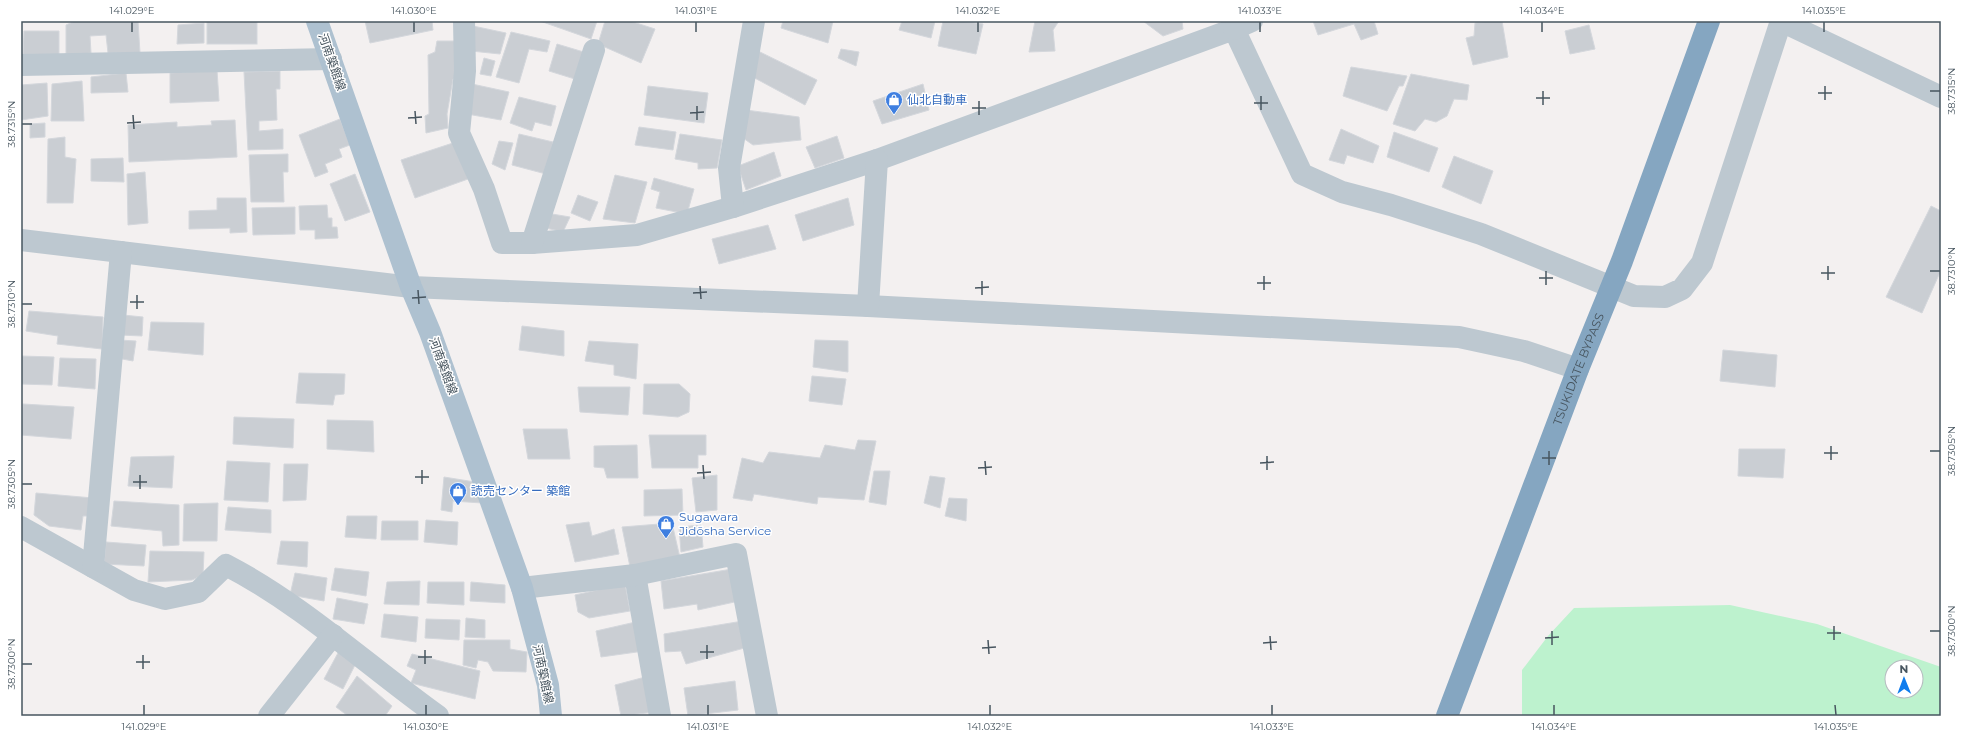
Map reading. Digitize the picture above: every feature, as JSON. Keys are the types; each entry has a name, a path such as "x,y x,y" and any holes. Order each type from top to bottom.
{"highway":[{"name":"TSUKIDATE BYPASS","path":"1447,716 1578,369 1622,261 1708,21"}],"main road":[{"name":"河南築館線","path":"317,21 411,287 430,332 522,588 548,685 551,716"}],"street":[{"path":"464,21 465,71 459,133 484,189 502,243 532,243 637,235 733,207 877,160 1243,25 1302,174 1342,192 1391,205 1481,234 1634,296 1665,297 1682,289 1702,263 1781,21 1941,97"},
{"path":"733,207 729,168 754,21"},
{"path":"532,243 594,50"},
{"path":"21,65 331,59"},
{"path":"868,306 877,160"},
{"path":"21,240 411,287 868,306 1459,336 1524,351 1578,369"},
{"path":"93,567 121,252"},
{"path":"21,526 134,590 165,599 198,592 226,565 252,578 333,635 438,716"},
{"path":"522,588 636,575 736,554 767,716"},
{"path":"636,575 660,716"},
{"path":"269,716 333,635"}],"green space":[{"path":"1730,605 1817,624 1918,659 1884,659 1884,699 1924,699 1924,661 1941,667 1941,716 1522,716 1522,670 1548,636 1574,608"}],"building":[{"path":"75,21 138,21 140,53 108,53 106,35 90,36 91,53 66,56 66,25"},
{"path":"207,21 257,21 257,44 207,44"},
{"path":"365,21 432,21 433,30 370,43"},
{"path":"540,21 597,21 591,39"},
{"path":"605,21 630,21 655,29 641,63 598,44"},
{"path":"783,21 833,21 828,43 781,28"},
{"path":"902,21 935,21 931,38 899,30"},
{"path":"943,21 983,24 976,54 938,46"},
{"path":"1035,21 1059,21 1053,30 1055,51 1029,52"},
{"path":"1143,21 1182,21 1183,29 1163,36"},
{"path":"1313,21 1374,21 1378,34 1361,40 1354,24 1318,35"},
{"path":"1502,21 1508,57 1473,65 1466,38 1474,36 1475,23"},
{"path":"204,23 204,43 177,44 178,25"},
{"path":"1589,25 1595,49 1570,54 1565,31"},
{"path":"473,26 506,33 500,54 471,51"},
{"path":"24,31 59,31 59,55 23,56"},
{"path":"511,32 550,41 547,52 529,49 519,83 496,77"},
{"path":"437,41 456,41 459,76 453,79 447,114 448,128 426,133 425,116 429,114 428,55 435,52"},
{"path":"557,44 587,53 578,80 549,71"},
{"path":"841,49 859,52 856,66 838,58"},
{"path":"758,51 817,80 805,105 749,75"},
{"path":"484,58 495,61 491,76 480,74"},
{"path":"1351,67 1407,76 1403,86 1399,86 1387,111 1343,96"},
{"path":"217,70 219,101 170,103 170,73"},
{"path":"280,71 280,89 276,89 277,120 259,121 259,131 283,129 283,149 248,150 244,72"},
{"path":"126,73 128,92 91,93 91,77"},
{"path":"1411,74 1469,85 1467,100 1454,99 1447,116 1436,122 1425,119 1415,131 1393,124"},
{"path":"82,81 84,121 51,121 52,84"},
{"path":"47,83 48,116 21,120 21,85"},
{"path":"472,84 509,92 501,120 467,114"},
{"path":"923,84 929,110 882,124 873,101"},
{"path":"648,86 708,93 704,123 644,115"},
{"path":"519,97 556,106 551,126 535,122 532,131 510,123"},
{"path":"746,110 799,117 801,140 753,145 743,138"},
{"path":"340,119 350,145 339,149 342,157 325,164 328,172 315,177 299,135"},
{"path":"235,120 237,157 129,162 128,125 177,122 177,127 212,125 211,121"},
{"path":"45,123 45,137 30,138 30,124"},
{"path":"639,127 676,132 673,150 635,145"},
{"path":"1341,129 1379,146 1373,163 1347,155 1344,164 1329,160"},
{"path":"1394,132 1438,148 1429,172 1387,157"},
{"path":"519,134 553,142 546,174 512,165"},
{"path":"680,134 722,140 717,168 698,169 698,163 675,159"},
{"path":"837,136 844,158 815,168 806,147"},
{"path":"65,137 65,157 76,159 73,203 47,203 48,139"},
{"path":"499,141 513,143 505,170 492,164"},
{"path":"456,142 468,179 415,198 401,160"},
{"path":"774,152 781,176 746,190 738,166"},
{"path":"288,154 288,172 283,172 284,202 251,202 249,155"},
{"path":"1454,156 1493,171 1481,204 1442,187"},
{"path":"123,158 124,182 91,181 91,159"},
{"path":"145,172 148,223 128,225 127,174"},
{"path":"355,174 370,212 345,221 330,184"},
{"path":"615,175 647,182 635,223 603,219"},
{"path":"654,178 694,189 687,214 656,208 660,192 651,189"},
{"path":"578,195 598,202 590,221 571,213"},
{"path":"217,198 246,198 247,232 230,233 230,228 189,229 189,211 217,210"},
{"path":"848,198 854,225 803,241 795,215"},
{"path":"327,205 328,218 332,218 332,227 337,227 338,238 315,239 315,230 300,230 299,206"},
{"path":"1931,206 1941,211 1941,270 1922,313 1886,297"},
{"path":"295,207 295,234 253,235 252,208"},
{"path":"552,214 570,217 563,232 546,228"},
{"path":"768,225 776,249 719,264 712,239"},
{"path":"29,311 103,317 102,349 57,344 58,336 26,331"},
{"path":"123,315 143,317 142,336 120,335"},
{"path":"151,322 204,323 203,355 148,350"},
{"path":"522,326 564,331 564,356 519,350"},
{"path":"119,340 136,341 133,361 117,358"},
{"path":"815,340 848,341 848,372 813,367"},
{"path":"589,341 638,344 636,379 614,375 614,365 585,361"},
{"path":"1723,350 1777,355 1775,387 1720,381"},
{"path":"21,356 54,357 52,385 21,384"},
{"path":"60,358 96,359 95,389 58,386"},
{"path":"299,373 345,374 344,394 335,395 333,405 296,403"},
{"path":"812,376 846,379 842,405 809,401"},
{"path":"644,384 679,384 690,394 689,412 678,417 643,414"},
{"path":"578,387 630,387 628,415 580,412"},
{"path":"23,404 74,407 71,439 21,435"},
{"path":"234,417 294,419 293,448 233,444"},
{"path":"327,420 373,421 374,452 327,449"},
{"path":"523,429 567,429 570,459 528,459"},
{"path":"649,435 706,435 706,455 698,455 698,468 652,468"},
{"path":"858,440 876,441 864,500 818,497 817,504 754,494 752,501 733,498 742,458 763,463 769,452 820,458 825,445 855,450"},
{"path":"637,445 638,478 607,478 604,468 594,467 594,446"},
{"path":"1739,449 1785,449 1783,478 1738,476"},
{"path":"174,456 172,488 128,486 131,457"},
{"path":"227,461 270,463 268,502 224,500"},
{"path":"284,464 308,464 306,500 283,501"},
{"path":"874,471 890,471 886,505 869,502"},
{"path":"717,475 717,510 696,512 692,478"},
{"path":"930,476 945,478 940,508 924,503"},
{"path":"444,477 481,483 482,503 453,501 452,512 441,510"},
{"path":"682,489 683,515 644,516 644,490"},
{"path":"36,493 93,498 91,516 83,516 81,530 49,526 34,515"},
{"path":"949,498 967,499 966,521 945,516"},
{"path":"114,501 179,505 179,545 163,546 162,531 111,526"},
{"path":"218,503 217,541 183,541 184,504"},
{"path":"228,507 271,510 271,533 225,530"},
{"path":"347,516 377,516 376,539 345,537"},
{"path":"426,520 458,522 457,545 424,542"},
{"path":"382,521 418,521 418,540 381,540"},
{"path":"589,522 592,536 614,529 619,554 575,562 566,525"},
{"path":"672,523 680,558 630,567 622,527"},
{"path":"701,525 703,547 681,552 679,527"},
{"path":"281,541 308,542 307,567 277,564"},
{"path":"106,542 146,545 144,566 104,564"},
{"path":"150,551 204,552 203,575 192,580 148,582"},
{"path":"335,568 369,572 366,596 331,590"},
{"path":"732,569 739,601 698,610 697,604 664,609 661,581"},
{"path":"295,573 327,578 324,601 290,595"},
{"path":"420,581 419,605 384,604 387,582"},
{"path":"428,582 464,582 464,605 427,603"},
{"path":"471,582 505,585 505,603 470,601"},
{"path":"625,584 630,611 589,618 578,612 575,595"},
{"path":"337,598 368,604 364,624 333,619"},
{"path":"384,614 418,617 416,642 381,637"},
{"path":"466,618 485,620 485,638 465,637"},
{"path":"426,619 460,620 459,640 425,638"},
{"path":"640,621 644,651 601,657 596,631"},
{"path":"743,621 748,647 686,664 681,651 665,652 664,634"},
{"path":"464,640 510,640 510,649 527,652 526,672 493,671 488,662 478,660 476,668 463,665"},
{"path":"339,651 357,661 343,689 324,679"},
{"path":"412,654 480,671 475,699 411,683 416,670 407,666"},
{"path":"357,676 392,706 385,716 348,716 336,707"},
{"path":"649,676 655,712 621,716 615,685"},
{"path":"735,681 738,710 688,716 684,688"}],"place":[{"name":"仙北自動車","path":"894,115"},
{"name":"読売センター 築館","path":"458,506"},
{"name":"Sugawara Jidōsha Service","path":"666,539"}]}
